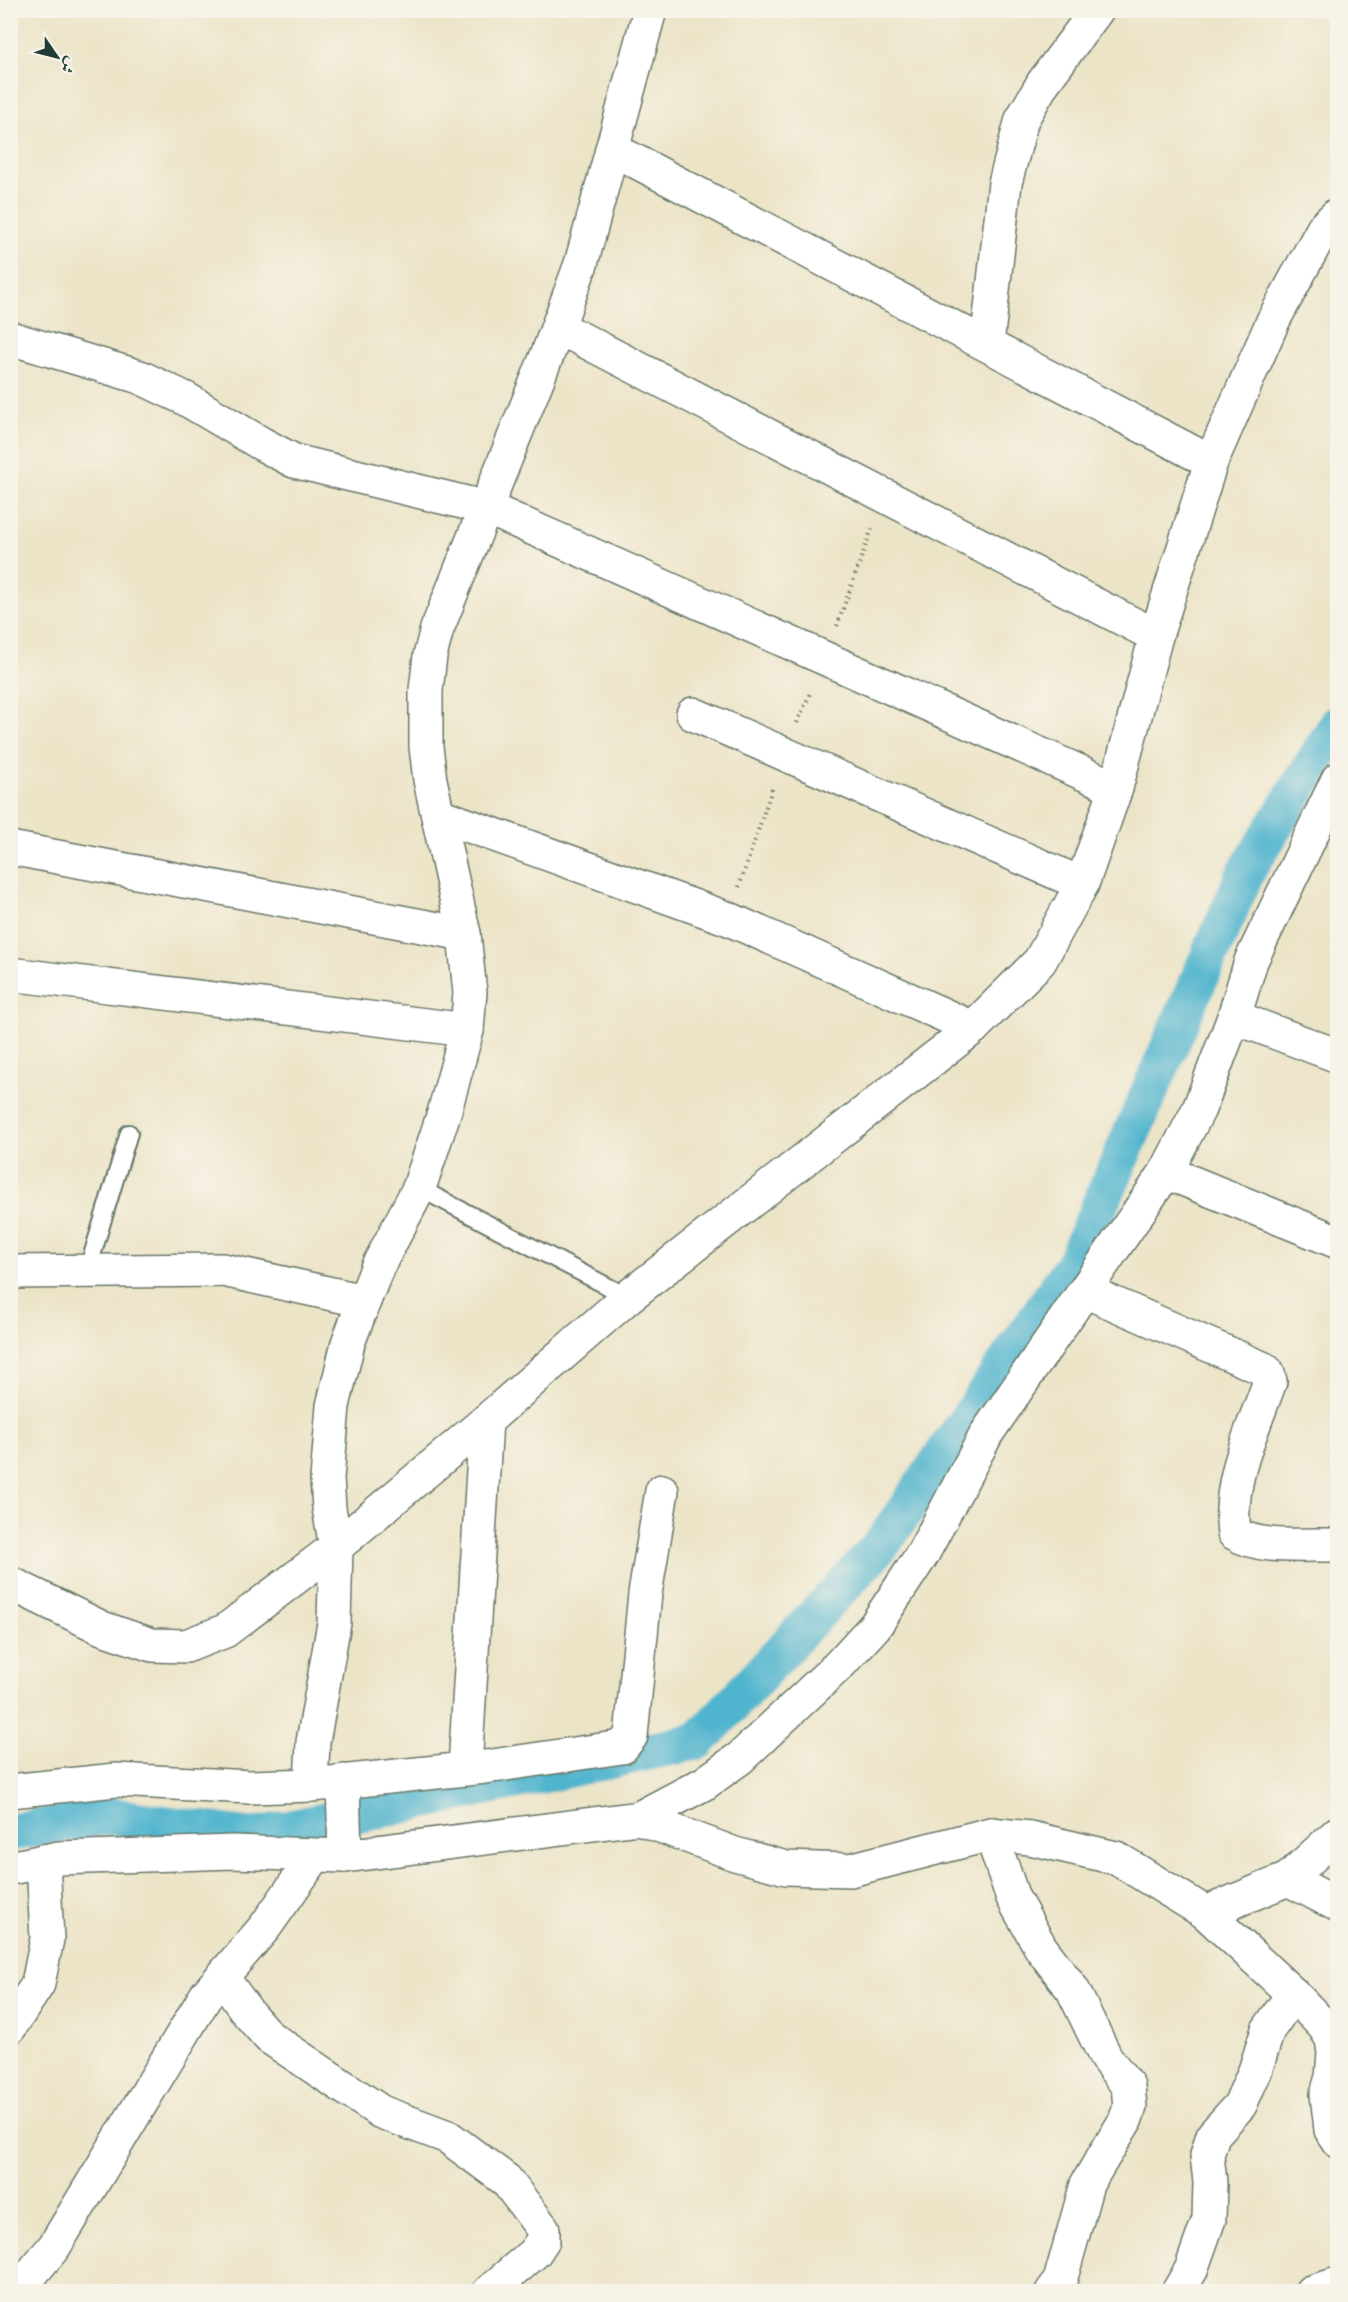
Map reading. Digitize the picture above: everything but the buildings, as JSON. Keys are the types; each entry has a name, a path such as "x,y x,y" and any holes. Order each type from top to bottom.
{"street":[{"path":"311,1785 313,1742 334,1623 336,1547 328,1508 327,1479 333,1406 348,1343 364,1301 378,1266 419,1188 450,1094 467,1030 470,993 464,934 430,780 426,747 426,690 430,656 437,628 487,508 558,327 580,264 650,10"},
{"path":"987,345 1005,183 1022,119 1043,83 1097,10"},
{"path":"612,149 1211,462"},
{"path":"10,1583 102,1628 152,1645 186,1646 225,1631 336,1547 486,1421 628,1297 973,1028 1040,961 1082,884 1116,788 1156,636 1211,462 1273,321 1324,227 1338,214"},
{"path":"558,327 1156,636"},
{"path":"10,338 140,377 186,399 262,444 294,460 487,508 1116,788"},
{"path":"693,714 1082,884"},
{"path":"10,1868 59,1858 335,1851 639,1818 705,1782 740,1758 840,1664 875,1626 922,1554 987,1433 1166,1172 1199,1110 1234,1017 1251,961 1338,779"},
{"path":"439,815 729,919 973,1028"},
{"path":"10,848 464,934"},
{"path":"10,974 467,1030"},
{"path":"1234,1017 1338,1056"},
{"path":"1166,1172 1338,1242"},
{"path":"10,1272 224,1270 364,1301"},
{"path":"1085,1291 1264,1369 1268,1373 1270,1381 1234,1485 1231,1512 1234,1533 1244,1539 1260,1543 1338,1545"},
{"path":"465,1768 486,1421"},
{"path":"10,1791 116,1780 250,1786 343,1787 465,1768 614,1750 625,1744 631,1736 645,1594 662,1491"},
{"path":"12,2292 22,2285 54,2247 207,1994 335,1851 343,1787"},
{"path":"639,1818 735,1854 786,1868 850,1870 991,1834 1030,1838 1116,1858 1206,1913 1293,1994 1323,2026 1332,2039 1334,2053 1335,2078 1327,2094 1331,2130 1338,2141"},
{"path":"1206,1913 1288,1879 1338,1833"},
{"path":"991,1834 1013,1898 1041,1948 1073,1990 1106,2058 1128,2086 1130,2108 1125,2121 1087,2184 1060,2281 1052,2292"},
{"path":"10,2026 38,1984 47,1939 43,1861"},
{"path":"1288,1879 1338,1905"},
{"path":"222,1977 268,2037 381,2112 448,2137 506,2180 543,2229 543,2240 535,2252 489,2292"},
{"path":"1178,2292 1191,2270 1209,2219 1210,2182 1207,2156 1214,2135 1240,2105 1255,2071 1268,2030 1293,1994"},
{"path":"1311,2292 1338,2284"}],"lane":[{"path":"87,1272 129,1132"},
{"path":"419,1188 628,1297"}],"path":[{"path":"729,919 784,752 825,659 883,496"}],"waterway":[{"path":"10,1832 110,1816 252,1837 698,1741 882,1544 1075,1262 1246,872 1338,724"}]}
